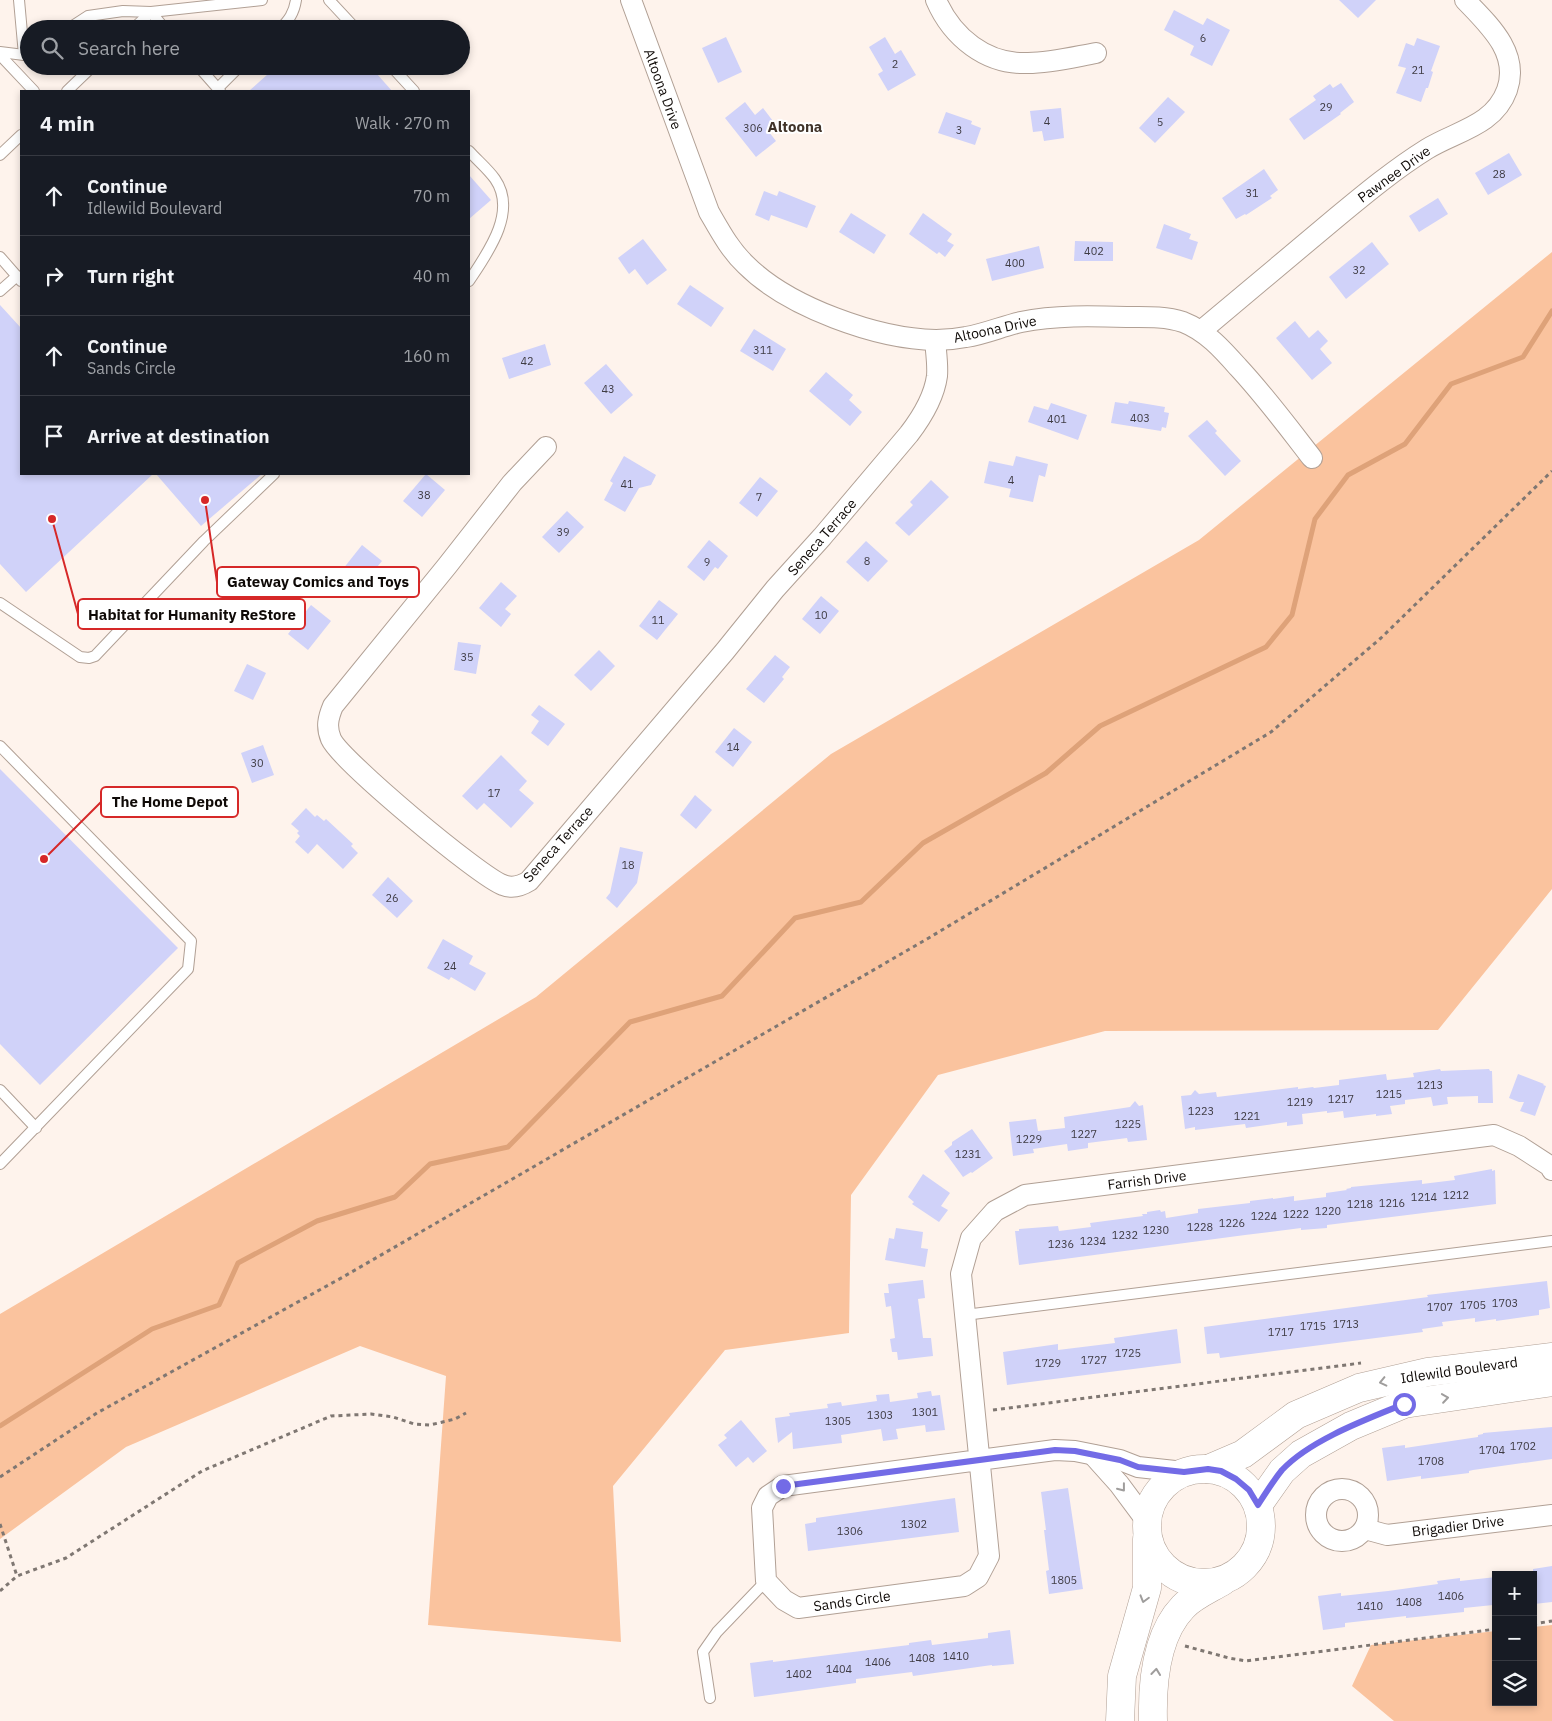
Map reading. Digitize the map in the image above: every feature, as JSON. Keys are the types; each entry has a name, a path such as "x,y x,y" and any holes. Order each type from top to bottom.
{"street":[{"name":"Altoona Drive","path":"631,0 709,212 724,238 745,264 764,281 781,292 830,316 868,329 908,338 935,340 969,337 1020,322 1065,317 1164,318 1183,322 1201,331 1214,341 1255,386 1312,458"},
{"path":"936,0 949,22 963,40 992,58 1010,63 1029,64 1096,53"},
{"name":"Pawnee Drive","path":"1201,331 1285,259 1400,166 1430,147 1482,122 1500,105 1510,79 1509,57 1496,34 1465,0"},
{"name":"Seneca Terrace","path":"546,447 512,483 333,706 328,718 328,730 332,742 360,771 459,855 503,885 512,887 520,886 529,881 725,651 775,589 822,538 909,434 922,417 932,397 937,376 935,340"},
{"name":"Farrish Drive","path":"979,1462 960,1274 970,1238 995,1211 1025,1195 1494,1135 1519,1146 1550,1166 1552,1170"},
{"name":"Idlewild Boulevard","path":"1196,1471 1243,1454 1296,1415 1359,1388 1428,1372 1552,1357"},
{"name":"Idlewild Boulevard","path":"1258,1505 1282,1471 1301,1454 1351,1426 1404,1404 1552,1382"},
{"path":"766,1582 762,1508 768,1496 783,1486 979,1462 1055,1450 1075,1451 1120,1460 1138,1467 1221,1471 1236,1479 1249,1490 1258,1505 1261,1522 1260,1539 1253,1555 1242,1568 1184,1605 1170,1623 1157,1662 1153,1721"},
{"path":"1093,1455 1119,1484 1148,1528 1152,1550 1162,1565 1176,1576 1193,1582 1211,1583 1228,1578"},
{"name":"Sands Circle","path":"766,1582 784,1600 798,1608 964,1586 978,1577 989,1556 979,1462"},
{"path":"1120,1721 1122,1676 1147,1588 1148,1514 1155,1496 1168,1482 1196,1471"},
{"name":"Brigadier Drive","path":"1365,1529 1387,1535 1552,1515"}],"lane":[{"path":"19,0 22,20"},
{"path":"82,20 88,16 123,11 150,12 262,0"},
{"path":"288,20 295,9 296,0"},
{"path":"330,0 348,20"},
{"path":"142,20 150,12"},
{"path":"150,12 157,20"},
{"path":"0,54 20,54"},
{"path":"0,54 33,90"},
{"path":"68,90 84,75"},
{"path":"206,75 219,90 232,75"},
{"path":"399,75 413,90"},
{"path":"0,155 20,135"},
{"path":"470,152 496,180 503,202 500,228 490,250 470,280"},
{"path":"0,257 19,278 0,291"},
{"path":"0,603 80,657 89,658 95,656 204,541 273,475"},
{"path":"0,746 192,940 188,969 0,1164"},
{"path":"0,1090 36,1128"},
{"path":"965,1315 1552,1241"},
{"path":"710,1698 703,1652 717,1632 766,1582"}],"path":[{"path":"0,1477 97,1413 343,1277 919,944 1271,732 1382,638 1552,471"},
{"path":"992,1410 1365,1363"},
{"path":"0,1591 17,1576 66,1558 202,1471 332,1416 371,1414 393,1417 414,1424 430,1425 455,1419 466,1413"},
{"path":"0,1524 17,1576"},
{"path":"1537,1624 1552,1622"},
{"path":"1179,1644 1246,1661 1492,1630"}],"shaded area":[{"path":"1552,252 1552,889 1438,1030 1105,1031 938,1075 851,1195 849,1333 725,1350 613,1486 621,1642 428,1625 446,1376 360,1346 126,1447 0,1539 0,1314 536,997 831,754 1199,540"},
{"path":"1552,1625 1552,1721 1394,1721 1352,1686 1371,1645 1492,1631 1492,1706 1537,1706 1537,1627"}],"building":[{"path":"1339,0 1376,0 1358,18"},
{"path":"1174,10 1203,25 1207,18 1230,30 1212,66 1190,55 1194,46 1164,30"},
{"path":"726,37 742,72 718,83 702,48"},
{"path":"885,37 895,54 901,50 916,75 888,91 878,74 883,71 869,47"},
{"path":"1417,38 1440,46 1431,71 1433,72 1428,88 1426,88 1421,102 1396,93 1406,68 1398,66 1406,43 1414,46"},
{"path":"267,75 378,75 391,90 250,90"},
{"path":"1341,83 1354,102 1341,114 1304,140 1289,119 1316,100 1313,96 1330,84 1333,88"},
{"path":"1168,97 1185,112 1155,143 1139,128"},
{"path":"745,102 755,115 763,108 776,125 769,132 776,141 756,157 725,118"},
{"path":"1061,108 1064,138 1044,141 1042,131 1033,132 1030,111"},
{"path":"946,112 972,121 971,124 981,128 975,145 938,133"},
{"path":"1509,153 1522,175 1488,195 1475,173"},
{"path":"1264,169 1278,190 1270,196 1272,198 1246,215 1236,219 1222,198"},
{"path":"470,176 491,200 470,218"},
{"path":"764,191 777,196 779,191 816,206 807,228 771,215 769,221 755,215"},
{"path":"1438,198 1448,214 1419,232 1409,216"},
{"path":"851,213 886,235 874,254 839,232"},
{"path":"923,213 952,234 947,241 954,245 945,257 939,252 937,254 909,234"},
{"path":"1164,224 1191,234 1189,239 1198,242 1192,260 1156,248"},
{"path":"643,239 667,270 647,285 635,269 629,274 618,258"},
{"path":"1075,241 1113,242 1113,261 1074,261"},
{"path":"1372,242 1389,264 1346,299 1329,277"},
{"path":"1039,246 1044,268 992,281 986,259"},
{"path":"690,285 724,308 711,327 677,304"},
{"path":"0,305 20,327 20,475 152,475 26,592 0,564"},
{"path":"1295,321 1309,338 1318,330 1328,341 1320,349 1332,363 1312,380 1276,338"},
{"path":"754,329 786,349 773,371 740,351"},
{"path":"545,344 551,365 509,379 502,358"},
{"path":"606,364 633,395 611,414 584,383"},
{"path":"826,372 853,395 849,400 862,412 850,426 809,391"},
{"path":"1129,401 1165,407 1164,412 1169,413 1166,428 1162,427 1161,431 1111,423 1115,402 1128,404"},
{"path":"1051,403 1087,415 1078,440 1028,422 1034,406 1048,410"},
{"path":"1207,420 1217,431 1215,433 1241,461 1225,476 1188,436"},
{"path":"624,456 656,475 651,485 639,488 625,512 604,500 613,483 610,481"},
{"path":"1016,456 1048,464 1045,477 1039,475 1033,502 1009,497 1011,489 984,483 989,461 1013,466"},
{"path":"157,475 261,475 201,526"},
{"path":"425,475 445,490 422,517 403,501"},
{"path":"760,477 778,491 757,517 739,503"},
{"path":"931,480 949,497 909,536 895,523 913,505 910,502"},
{"path":"567,511 584,527 559,553 542,537"},
{"path":"709,540 728,556 718,569 715,567 704,581 687,567"},
{"path":"866,541 888,561 868,582 846,562"},
{"path":"362,545 382,561 359,589 339,574"},
{"path":"501,582 517,596 505,609 511,614 501,627 479,608"},
{"path":"821,596 839,611 820,634 802,619"},
{"path":"659,600 678,614 657,640 639,626"},
{"path":"311,605 331,621 308,650 288,634"},
{"path":"458,642 481,645 476,674 454,670"},
{"path":"599,650 615,666 591,691 574,675"},
{"path":"775,655 790,667 782,677 784,679 764,703 746,689"},
{"path":"247,664 266,673 253,700 234,691"},
{"path":"539,705 565,724 548,746 531,733 539,721 531,715"},
{"path":"734,728 752,742 733,767 715,752"},
{"path":"263,745 274,775 252,783 241,753"},
{"path":"501,755 527,781 519,790 534,803 511,828 484,803 477,810 462,796"},
{"path":"0,769 178,948 40,1085 0,1044"},
{"path":"695,795 712,810 696,829 680,815"},
{"path":"306,808 315,817 317,815 324,821 326,819 353,844 351,846 358,853 343,869 317,844 308,854 295,842 300,836 297,833 299,831 291,824"},
{"path":"620,847 643,852 637,883 617,908 606,898 610,893"},
{"path":"388,877 413,901 397,918 372,895"},
{"path":"443,939 473,956 469,964 486,973 475,991 451,977 449,980 427,968"},
{"path":"1440,1069 1441,1071 1489,1069 1492,1071 1493,1103 1478,1103 1478,1096 1447,1097 1448,1104 1433,1106 1431,1097 1405,1100 1405,1104 1390,1106 1392,1114 1344,1118 1343,1111 1327,1113 1327,1111 1302,1114 1303,1124 1287,1126 1287,1122 1246,1128 1245,1124 1195,1130 1195,1127 1185,1129 1181,1096 1191,1095 1195,1090 1199,1094 1216,1092 1217,1097 1298,1087 1298,1089 1339,1085 1339,1080 1386,1074 1387,1080 1414,1077 1413,1073"},
{"path":"1518,1074 1546,1086 1535,1116 1520,1111 1524,1102 1509,1098"},
{"path":"1135,1101 1139,1106 1143,1105 1147,1140 1128,1142 1127,1138 1088,1143 1088,1148 1068,1151 1067,1144 1033,1149 1034,1153 1013,1156 1009,1122 1036,1119 1038,1131 1065,1128 1064,1117 1130,1107"},
{"path":"972,1129 993,1158 963,1177 944,1151 952,1145 952,1142"},
{"path":"1492,1169 1492,1171 1495,1170 1496,1204 1327,1225 1327,1228 1301,1230 1301,1228 1019,1265 1015,1231 1019,1231 1019,1229 1058,1226 1059,1231 1091,1227 1090,1223 1143,1216 1142,1214 1147,1214 1147,1212 1160,1210 1161,1212 1165,1211 1166,1218 1198,1213 1198,1209 1250,1203 1250,1201 1294,1196 1294,1201 1326,1197 1326,1193 1347,1190 1351,1187 1422,1180 1422,1184 1455,1180 1454,1176"},
{"path":"923,1174 950,1193 941,1206 948,1210 939,1222 912,1204 914,1202 908,1197"},
{"path":"896,1228 923,1232 921,1248 928,1249 925,1267 885,1260 889,1238 894,1239"},
{"path":"923,1280 925,1298 918,1299 923,1338 931,1338 933,1356 898,1360 897,1352 892,1352 890,1339 895,1338 891,1306 886,1307 884,1293 889,1293 888,1284"},
{"path":"1547,1281 1550,1308 1539,1310 1539,1315 1496,1321 1496,1319 1475,1322 1475,1318 1442,1322 1443,1326 1422,1329 1423,1332 1220,1358 1219,1353 1207,1354 1204,1327 1428,1297 1427,1295"},
{"path":"1177,1329 1181,1363 1007,1385 1003,1352 1058,1344 1058,1350 1115,1343 1114,1338"},
{"path":"931,1391 932,1396 940,1395 945,1430 926,1432 925,1425 896,1429 898,1439 883,1441 881,1429 841,1435 842,1443 793,1449 792,1432 778,1443 775,1418 790,1416 789,1413 828,1408 827,1404 841,1402 842,1406 877,1401 876,1395 889,1394 890,1402 918,1398 917,1393"},
{"path":"741,1420 767,1451 753,1463 748,1457 736,1467 718,1445 727,1438 724,1435"},
{"path":"1552,1427 1552,1459 1473,1470 1469,1471 1469,1473 1421,1479 1421,1476 1387,1481 1382,1448 1405,1445 1405,1448 1478,1437 1478,1435 1483,1433"},
{"path":"1068,1488 1083,1589 1049,1594 1046,1571 1049,1570 1044,1530 1046,1530 1041,1492"},
{"path":"955,1498 959,1532 808,1551 805,1524 816,1522 816,1518"},
{"path":"1552,1566 1552,1602 1537,1604 1537,1571 1533,1571 1533,1569"},
{"path":"1492,1577 1492,1605 1464,1608 1464,1612 1345,1623 1345,1627 1323,1630 1318,1596 1341,1593 1341,1596 1388,1591 1438,1584 1437,1581 1460,1578 1460,1581"},
{"path":"1010,1630 1014,1664 992,1665 913,1676 912,1672 856,1679 856,1683 754,1697 750,1663 773,1660 773,1662 909,1645 909,1643 931,1640 932,1645 988,1638 988,1633"}],"waterway":[{"path":"0,1426 152,1329 219,1305 238,1263 317,1221 395,1197 430,1164 508,1147 630,1022 722,996 795,918 861,902 923,843 1046,773 1100,726 1266,647 1292,615 1315,519 1348,475 1405,444 1451,384 1523,357 1552,311"}],"place":[{"name":"Gateway Comics and Toys","path":"205,500"},
{"name":"Habitat for Humanity ReStore","path":"52,519"},
{"name":"The Home Depot","path":"44,859"}],"district":[{"name":"Altoona","path":"795,126"}],"route":[{"path":"783,1486 979,1462 1055,1450 1075,1451 1120,1460 1138,1467 1184,1472 1208,1469 1221,1471 1236,1479 1249,1490 1258,1505 1282,1471 1301,1454 1351,1426 1404,1404"}]}
